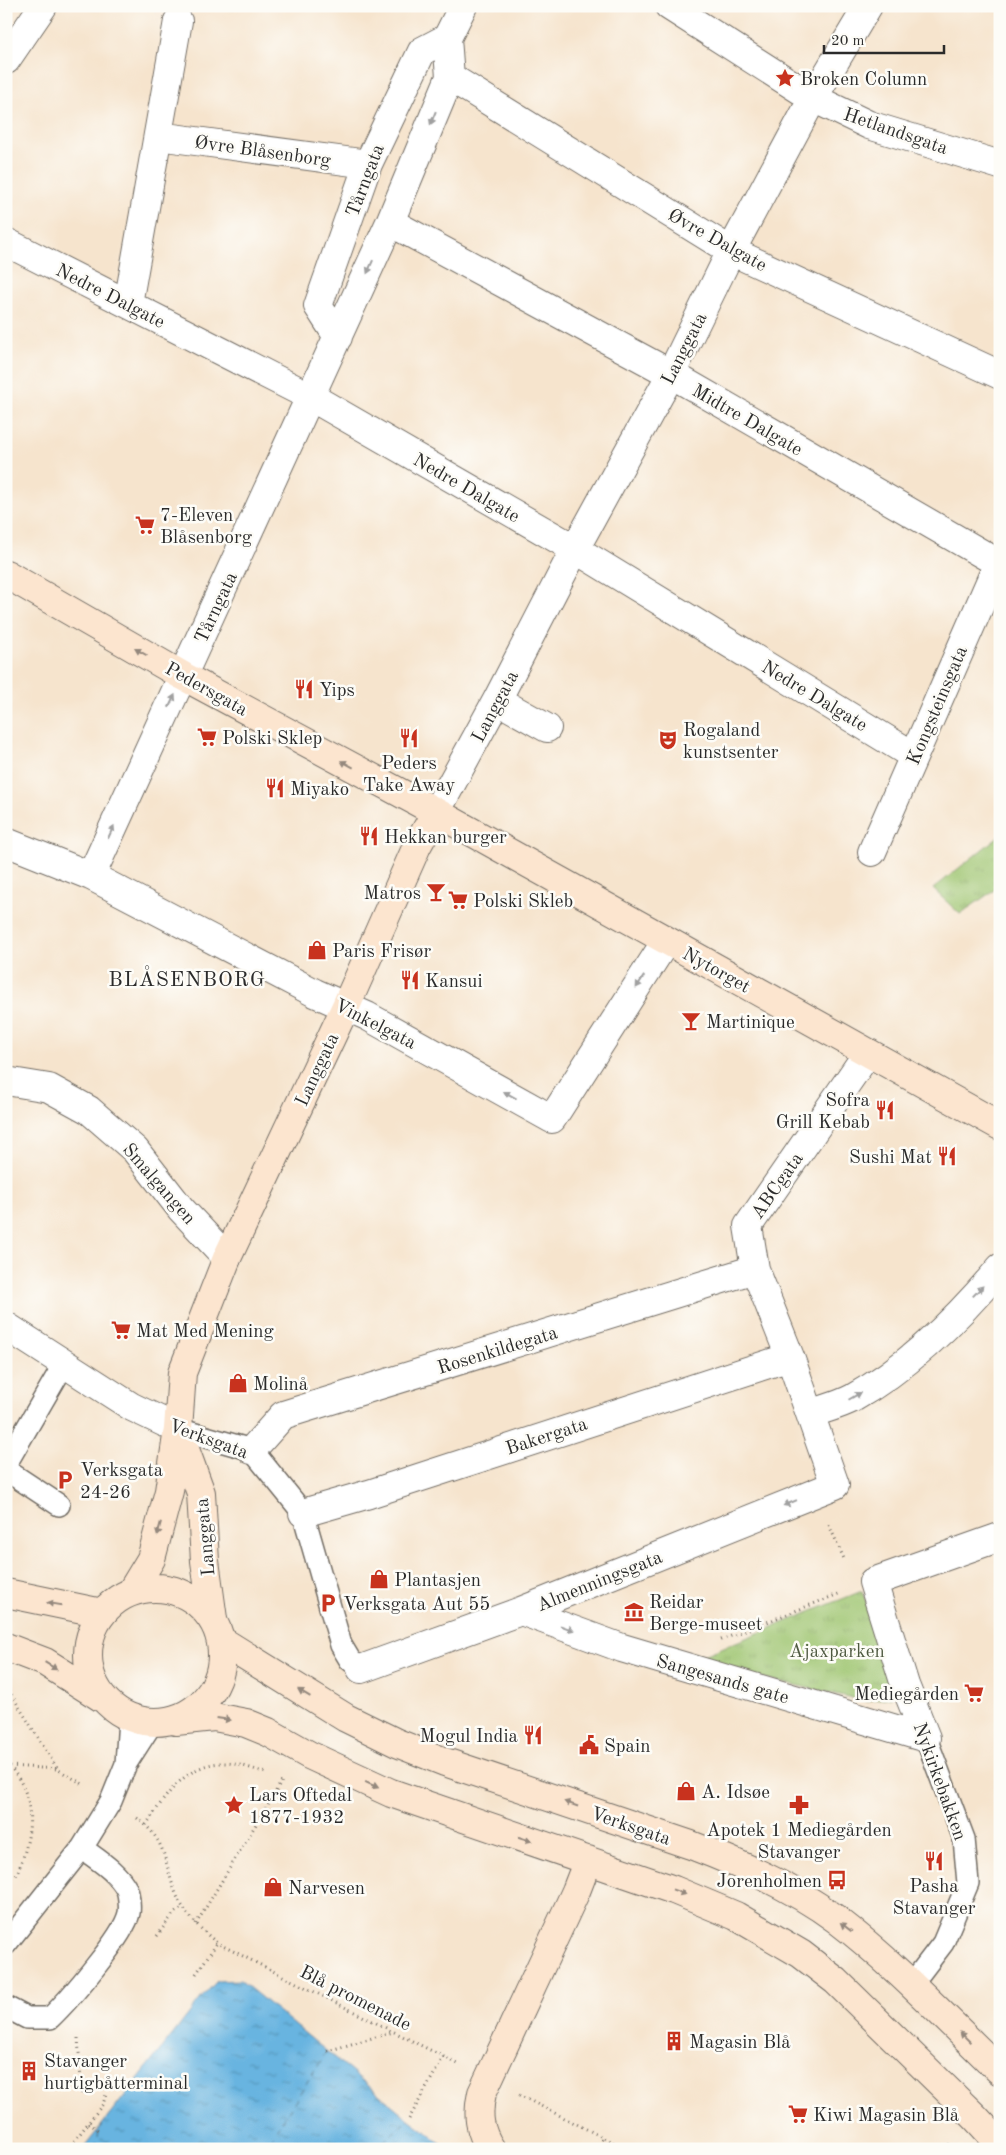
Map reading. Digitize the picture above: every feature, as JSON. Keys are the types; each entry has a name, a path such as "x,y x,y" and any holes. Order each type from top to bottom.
{"main road":[{"name":"Pedersgata","path":"6,574 183,676 436,812"},
{"name":"Nytorget","path":"436,812 867,1054 1000,1126"},
{"name":"Langgata","path":"131,1592 151,1559 169,1491 178,1429 182,1374 227,1258 346,1006 417,846 436,812"},
{"name":"Langgata","path":"178,1429 201,1493 206,1561 217,1630"},
{"path":"102,1698 91,1677 87,1654 91,1633 102,1613 131,1592 154,1587 173,1590 194,1600 217,1630 223,1665 215,1688 200,1706 152,1721"},
{"path":"6,1594 102,1613"},
{"name":"Verksgata","path":"217,1630 346,1718 396,1744 692,1845 756,1873 796,1894 834,1918 873,1949 1000,2071"},
{"path":"6,1646 45,1662 102,1698 152,1721 214,1717 246,1723 391,1793 706,1902 768,1933 836,1981 1000,2144"},
{"path":"491,2149 482,2133 479,2112 482,2094 576,1891 588,1860"},
{"path":"479,2112 486,2131 502,2149"}],"street":[{"path":"6,60 43,6"},
{"path":"447,38 463,6"},
{"name":"Hetlandsgata","path":"669,6 813,98 869,125 1000,165"},
{"name":"Langgata","path":"436,812 497,700 575,549 671,374 731,251 813,98 868,6"},
{"path":"128,304 178,21"},
{"name":"Tårngata","path":"91,876 311,397 390,222 450,77 447,38 422,51 368,164 318,306 338,337"},
{"name":"Øvre Dalgate","path":"450,77 731,251 1000,375"},
{"name":"Øvre Blåsenborg","path":"158,136 368,164"},
{"name":"Midtre Dalgate","path":"390,222 671,374 999,561"},
{"name":"Nedre Dalgate","path":"7,241 311,397 575,549 914,756"},
{"name":"Kongsteinsgata","path":"872,852 999,561"},
{"path":"497,700 547,728"},
{"name":"Vinkelgata","path":"6,842 91,876 315,993 346,1006 552,1119 666,940"},
{"name":"ABCgata","path":"835,1484 790,1357 756,1269 748,1226 867,1054"},
{"name":"Smalgangen","path":"6,1081 49,1088 89,1110 135,1150 182,1209 227,1258"},
{"path":"810,1414 852,1398 903,1365 949,1322 1000,1268"},
{"name":"Rosenkildegata","path":"252,1450 283,1415 756,1269"},
{"name":"Verksgata","path":"6,1326 132,1407 178,1429"},
{"name":"Bakergata","path":"303,1513 370,1494 790,1357"},
{"name":"Almenningsgata","path":"361,1669 521,1611 835,1484"},
{"path":"865,1585 1000,1537"},
{"name":"Nykirkebakken","path":"865,1585 926,1738"},
{"name":"Sangesands gate","path":"521,1611 622,1648 926,1738"}],"lane":[{"path":"6,1464 64,1364"},
{"name":"Verksgata","path":"178,1429 252,1450 303,1513 341,1645 350,1660 361,1669"},
{"path":"6,1470 59,1505"},
{"path":"6,1944 82,1848 111,1802 126,1764 152,1721"},
{"name":"Nykirkebakken","path":"911,1985 943,1943 968,1883 964,1839 926,1738"},
{"path":"6,2007 27,2018 50,2018 65,2004 120,1934 129,1913 128,1891 113,1871 82,1848"}],"path":[{"path":"692,1668 697,1649 865,1585 824,1513 824,1509 836,1490 835,1484"},
{"path":"6,1686 57,1769"},
{"path":"146,1825 173,1786 199,1768 221,1762 270,1775"},
{"path":"8,1764 57,1769 90,1789"},
{"path":"8,1764 25,1790 29,1811 28,1837 23,1860 13,1882"},
{"path":"196,1924 283,1779 277,1777"},
{"name":"Blå promenade","path":"131,1813 146,1825 157,1838 166,1856 177,1896 186,1912 217,1943 626,2149"},
{"path":"196,1974 217,1943"},
{"path":"327,2051 394,2032"},
{"path":"78,2038 82,2095"},
{"path":"409,2119 444,2056"},
{"path":"68,2149 103,2104 107,2092"},
{"path":"89,2123 98,2130"},
{"path":"597,2149 603,2137"},
{"path":"947,2149 948,2144"}],"green space":[{"path":"1000,835 1000,886 960,914 933,889"},
{"name":"Ajaxparken","path":"862,1591 896,1683 891,1697 866,1701 701,1664 704,1655"}],"water":[{"path":"240,1980 409,2119 449,2149 83,2149 202,1997 217,1981"}],"ferry route":[{"path":"264,2149 327,2051"},
{"path":"375,2149 409,2119"},
{"path":"96,2149 98,2130"}],"place":[{"name":"Broken Column","path":"785,78"},
{"name":"7-Eleven Blåsenborg","path":"145,525"},
{"name":"Yips","path":"304,689"},
{"name":"Polski Sklep","path":"207,737"},
{"name":"Peders Take Away","path":"409,738"},
{"name":"Rogaland kunstsenter","path":"668,740"},
{"name":"Miyako","path":"275,788"},
{"name":"Hekkan burger","path":"369,836"},
{"name":"Matros","path":"436,892"},
{"name":"Polski Skleb","path":"458,900"},
{"name":"Paris Frisør","path":"317,950"},
{"name":"Kansui","path":"410,980"},
{"name":"Martinique","path":"691,1021"},
{"name":"Sofra Grill Kebab","path":"885,1110"},
{"name":"Sushi Mat","path":"947,1156"},
{"name":"Mat Med Mening","path":"121,1330"},
{"name":"Molinå","path":"238,1383"},
{"name":"Verksgata 24-26","path":"65,1480"},
{"name":"Plantasjen","path":"379,1579"},
{"name":"Verksgata Aut 55","path":"328,1603"},
{"name":"Reidar Berge-museet","path":"634,1612"},
{"name":"Mediegården","path":"974,1693"},
{"name":"Mogul India","path":"533,1735"},
{"name":"Spain","path":"589,1745"},
{"name":"A. Idsøe","path":"686,1791"},
{"name":"Lars Oftedal 1877-1932","path":"234,1805"},
{"name":"Apotek 1 Mediegården Stavanger","path":"799,1805"},
{"name":"Pasha Stavanger","path":"934,1861"},
{"name":"Jorenholmen","path":"837,1880"},
{"name":"Narvesen","path":"273,1887"},
{"name":"Magasin Blå","path":"674,2041"},
{"name":"Stavanger hurtigbåtterminal","path":"29,2071"},
{"name":"Kiwi Magasin Blå","path":"798,2114"}],"district":[{"name":"BLÅSENBORG","path":"187,979"}]}
